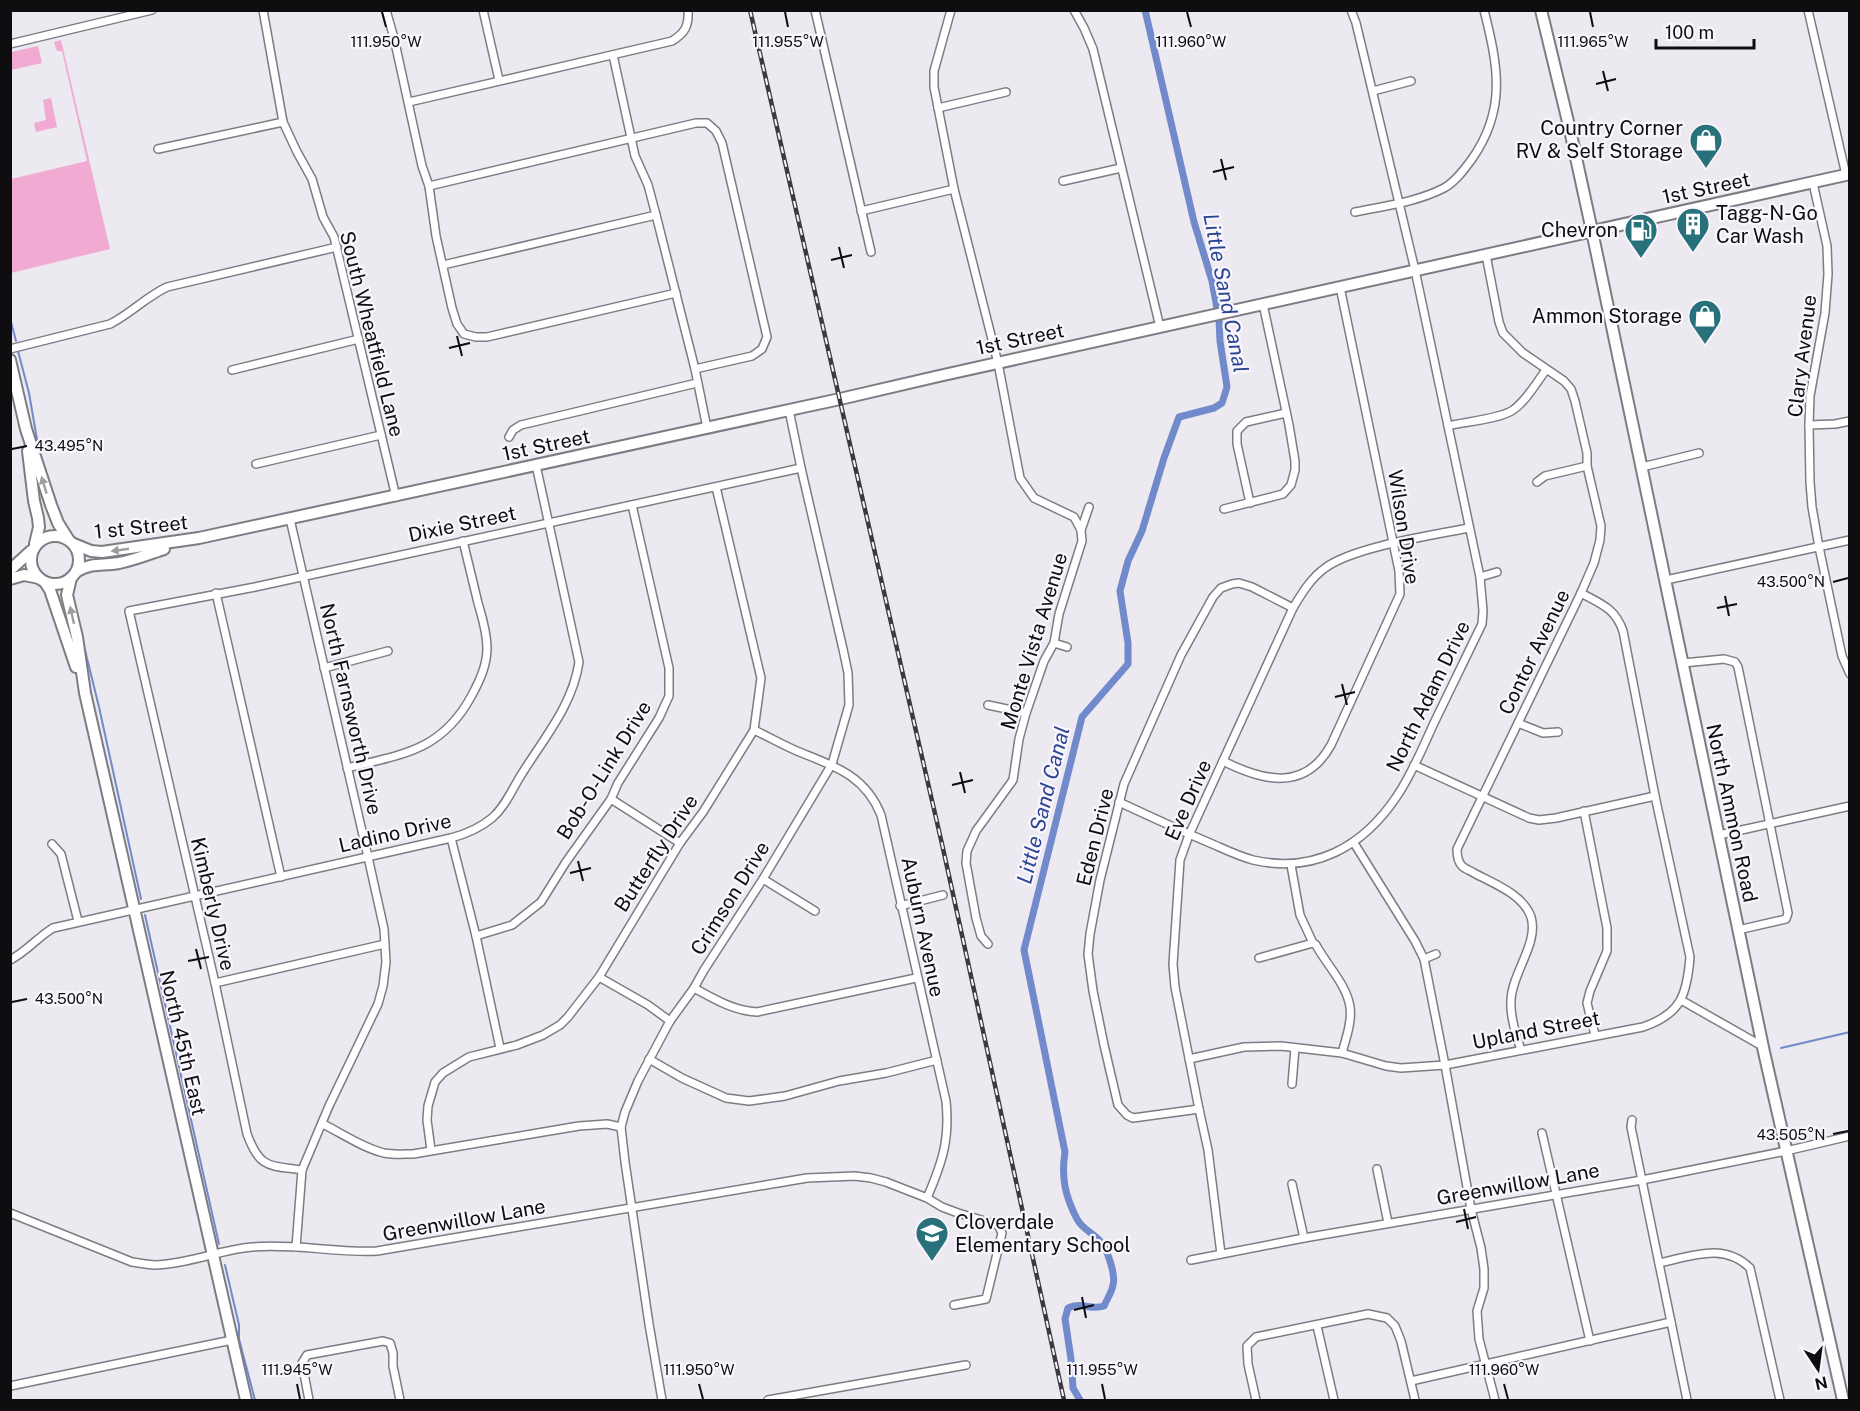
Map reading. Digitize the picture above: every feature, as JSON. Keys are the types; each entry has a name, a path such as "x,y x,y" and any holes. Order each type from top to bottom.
{"main road":[{"name":"North Ammon Road","path":"1541,10 1592,231 1738,930 1843,1401"},
{"name":"1st Street","path":"199,538 396,497 1848,175"},
{"path":"10,360 26,429 53,513 78,550 79,559 74,575 61,583 53,584 24,575 10,579"},
{"path":"26,429 39,527 31,564 42,580"},
{"path":"10,570 44,537 52,535 71,541"},
{"name":"1 st Street","path":"71,541 91,551 102,552 199,538"},
{"name":"1 st Street","path":"74,575 91,565 128,561 199,538"},
{"name":"North 45th East","path":"74,575 67,595 77,637 85,693 246,1401"},
{"name":"North 45th East","path":"42,580 50,590 85,693"}],"street":[{"path":"10,44 115,14 152,10"},
{"name":"South Wheatfield Lane","path":"262,10 283,122 292,144 312,178 323,217 334,237 396,497"},
{"path":"386,10 429,186 436,236 452,308 457,324 464,334 487,337 676,293"},
{"path":"483,10 500,80"},
{"path":"409,102 672,41 684,34 689,22 688,10"},
{"path":"815,10 871,252"},
{"name":"Monte Vista Avenue","path":"951,10 934,71 934,87 954,189 998,363 1020,478 1034,498 1074,517 1081,530 1082,541 1059,614 1054,643 1044,661 1026,712 1019,739 1013,780 976,831 967,851 966,863 976,918 981,936 988,944"},
{"path":"1074,10 1093,49 1160,327"},
{"path":"1355,212 1432,193 1451,184 1477,151 1492,121 1497,99 1497,72 1484,10"},
{"path":"1808,10 1848,175"},
{"name":"North Adam Drive","path":"1119,802 1189,835 1253,860 1291,865 1323,856 1354,843 1398,795 1482,624 1480,577 1415,270 1352,11"},
{"path":"613,55 635,156 648,185 656,214 695,369 707,428"},
{"path":"1373,91 1411,81"},
{"path":"938,108 1006,92"},
{"path":"159,149 283,122"},
{"path":"429,186 696,123 707,123 716,131 722,143 767,337 762,349 752,356 695,369"},
{"path":"1063,181 1121,168"},
{"name":"Clary Avenue","path":"1813,183 1827,246 1828,274 1826,313 1810,396 1812,507 1842,656 1850,674"},
{"path":"861,211 954,189"},
{"path":"443,265 656,214"},
{"path":"10,349 110,324 167,287 337,247"},
{"name":"Contor Avenue","path":"1486,255 1503,333 1517,347 1564,381 1571,389 1587,453 1587,466 1601,526 1594,563 1581,593 1457,849 1462,867 1517,897 1525,906 1531,919 1532,937 1514,981 1511,999 1516,1035 1521,1050"},
{"name":"Wilson Drive","path":"1223,761 1270,779 1286,778 1309,769 1326,754 1400,594 1400,577 1394,544 1340,287"},
{"path":"1224,509 1283,494 1291,485 1295,470 1286,413 1263,304"},
{"path":"232,370 359,339"},
{"path":"1448,426 1512,410 1528,396 1546,369"},
{"path":"508,437 521,425 697,383"},
{"name":"Crimson Drive","path":"662,1401 648,1324 621,1127 629,1102 670,1021 694,988 763,879 832,764 849,705 848,672 789,410"},
{"path":"1250,503 1237,444 1237,431 1246,422 1286,413"},
{"path":"1809,425 1850,421"},
{"path":"256,464 381,435"},
{"path":"1642,467 1699,453"},
{"name":"Ladino Drive","path":"10,960 20,955 53,928 451,838 466,834 494,816 549,733 571,693 577,677 579,662 536,465"},
{"path":"1537,482 1545,476 1587,466"},
{"name":"Dixie Street","path":"129,611 255,587 801,468"},
{"name":"Butterfly Drive","path":"431,1150 428,1113 435,1082 443,1073 469,1057 517,1045 543,1035 560,1025 568,1017 599,977 680,843 703,812 754,730 761,678 716,487"},
{"name":"Bob-O-Link Drive","path":"476,936 512,926 541,902 586,832 611,799 618,783 659,718 669,696 669,668 632,505"},
{"path":"1081,530 1089,507"},
{"name":"North Farnsworth Drive","path":"290,519 384,929 386,962 378,1004 329,1106 302,1170 296,1248"},
{"name":"Eve Drive","path":"1221,1254 1213,1178 1175,987 1173,964 1180,860 1189,835 1293,608 1313,578 1327,566 1365,551 1469,528"},
{"path":"1666,580 1850,540"},
{"path":"347,768 415,750 430,743 451,725 478,684 484,668 487,647 485,629 463,541"},
{"path":"1480,577 1497,572"},
{"name":"Eden Drive","path":"1198,1109 1133,1118 1118,1105 1093,992 1088,954 1100,880 1124,784 1181,655 1213,597 1221,588 1239,583 1252,587 1293,608"},
{"path":"216,593 281,877"},
{"path":"1581,593 1607,607 1619,620 1623,631 1689,957 1688,982 1681,1000 1763,1046"},
{"name":"Kimberly Drive","path":"129,611 247,1134 253,1151 266,1164 302,1170"},
{"path":"1054,643 1067,646"},
{"path":"324,668 388,651"},
{"path":"1683,663 1724,659 1735,662 1738,667 1771,824 1788,913 1785,920 1738,930"},
{"path":"987,705 1026,712"},
{"path":"1518,723 1543,733 1558,732"},
{"name":"Auburn Avenue","path":"754,730 795,750 832,764 851,776 875,800 887,839 916,978 946,1101 948,1130 940,1167 927,1198"},
{"path":"1414,765 1529,818 1539,820 1655,796"},
{"path":"611,799 680,843"},
{"path":"1719,835 1850,806"},
{"path":"1584,811 1607,928 1607,951 1587,1003 1595,1035"},
{"path":"451,838 476,936 500,1048"},
{"path":"1354,843 1424,959 1484,1269 1484,1288 1477,1311 1479,1339 1495,1401"},
{"path":"52,844 61,854 78,921"},
{"path":"1291,865 1300,915 1313,943 1339,981 1349,1002 1349,1028 1342,1053"},
{"path":"763,879 815,911"},
{"path":"900,906 943,895"},
{"path":"1259,958 1313,943"},
{"path":"214,984 385,944"},
{"path":"1424,959 1436,954"},
{"path":"599,977 648,1005 670,1021"},
{"path":"694,988 746,1012 757,1012 916,978"},
{"name":"Upland Street","path":"1190,1059 1244,1047 1281,1046 1342,1053 1401,1068 1445,1065 1643,1027 1659,1022 1681,1000"},
{"path":"1292,1084 1295,1048"},
{"path":"649,1059 682,1078 726,1098 749,1101 784,1096 839,1081 886,1073 937,1060"},
{"path":"1632,1120 1631,1128 1687,1401"},
{"path":"323,1124 361,1145 382,1153 413,1154 579,1126 607,1124 621,1127"},
{"path":"1542,1133 1590,1341"},
{"name":"Greenwillow Lane","path":"1191,1260 1304,1238 1642,1180 1850,1136"},
{"path":"1377,1169 1389,1223"},
{"name":"Greenwillow Lane","path":"10,1213 132,1262 154,1265 249,1247 276,1245 351,1252 377,1251 807,1178 855,1176 871,1178 927,1198 958,1213 998,1225 1002,1233 986,1299 954,1305"},
{"path":"1292,1184 1304,1238"},
{"path":"1659,1263 1710,1253 1728,1253 1741,1259 1750,1268 1780,1401"},
{"path":"1256,1401 1248,1364 1247,1347 1256,1337 1368,1314 1387,1318 1395,1326 1401,1341 1415,1401"},
{"path":"1411,1381 1671,1322"},
{"path":"1317,1326 1334,1401"},
{"path":"10,1386 232,1340"},
{"path":"309,1401 302,1363 307,1355 383,1341 390,1343 393,1353 393,1366 400,1401"},
{"path":"768,1401 966,1365"}],"shaded area":[{"path":"61,40 110,249 11,273 11,179 87,161 62,51 57,51 54,42"},
{"path":"38,46 42,63 11,70 11,52"},
{"path":"51,98 57,127 36,132 34,123 46,120 43,100"}],"waterway":[{"name":"Little Sand Canal","path":"1080,1400 1073,1388 1065,1319 1068,1308 1104,1306 1114,1281 1103,1244 1079,1222 1067,1194 1064,1178 1065,1152 1024,950 1082,717 1128,664 1128,643 1120,591 1128,561 1142,531 1164,458 1179,417 1214,408 1222,403 1227,387 1212,281 1194,222 1145,10"},
{"path":"10,318 16,341"},
{"path":"18,351 29,393 39,451"},
{"path":"82,638 141,899"},
{"path":"145,915 219,1244"},
{"path":"1781,1048 1850,1032"},
{"path":"225,1265 239,1325 239,1339 255,1400"}],"railway":[{"path":"750,10 942,844 1064,1400"}],"place":[{"name":"Country Corner RV & Self Storage","path":"1706,169"},
{"name":"Tagg-N-Go Car Wash","path":"1693,253"},
{"name":"Chevron","path":"1641,259"},
{"name":"Ammon Storage","path":"1705,345"},
{"name":"Cloverdale Elementary School","path":"932,1262"}]}
